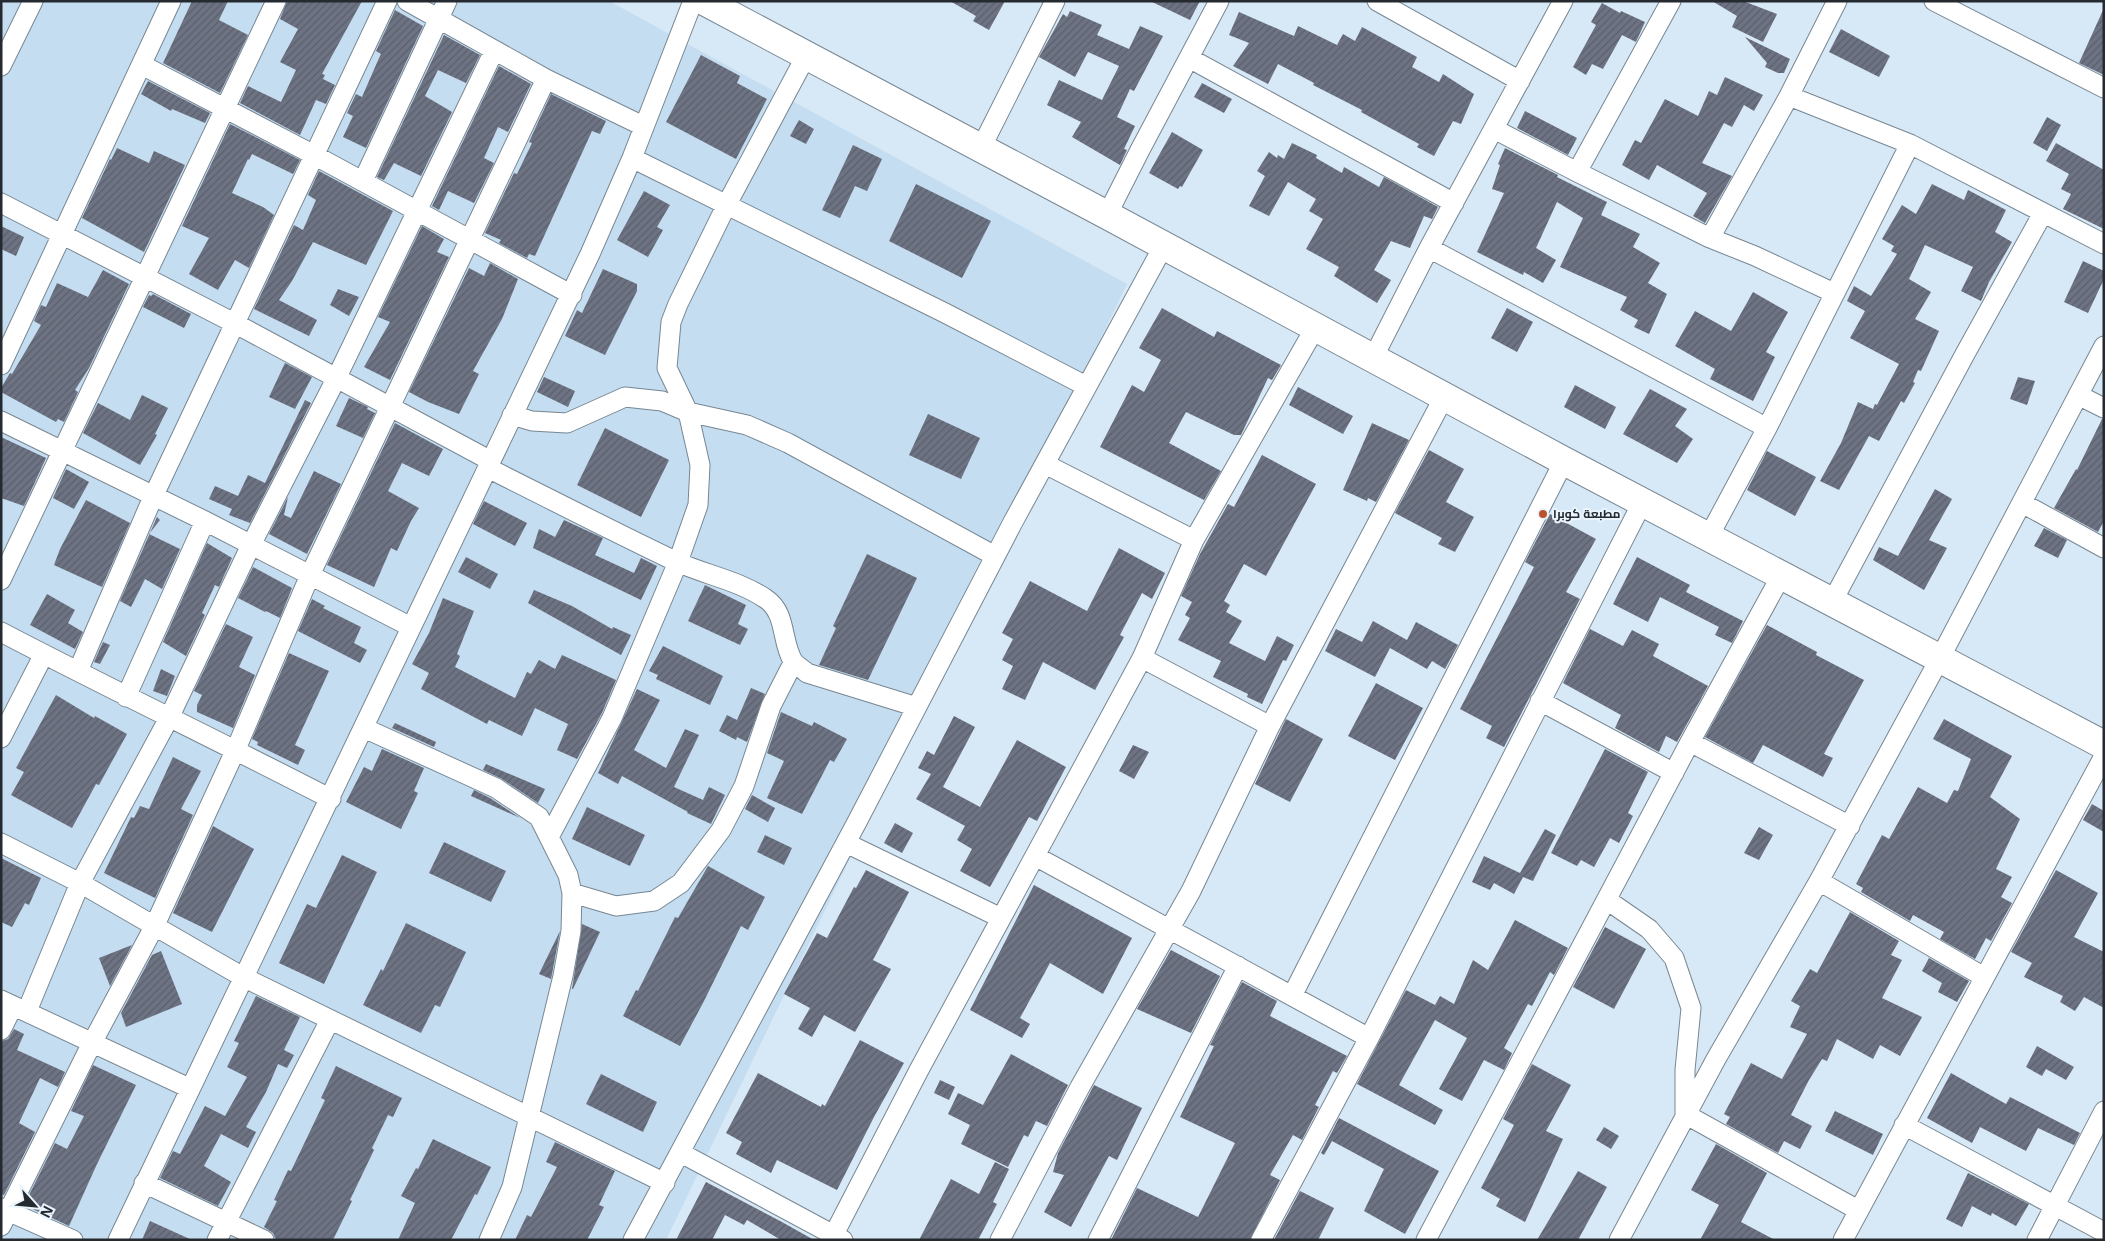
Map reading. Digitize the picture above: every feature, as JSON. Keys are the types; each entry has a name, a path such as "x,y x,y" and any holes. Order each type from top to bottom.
{"highway":[{"path":"709,3 1564,462 2104,745"}],"street":[{"path":"1,66 33,1"},
{"path":"1,365 171,1"},
{"path":"1,580 276,1"},
{"path":"78,671 154,497 387,1"},
{"path":"407,1 546,79 643,126"},
{"path":"363,181 447,1"},
{"path":"981,148 1055,1"},
{"path":"1107,215 1219,1"},
{"path":"1373,358 1429,248 1563,1"},
{"path":"1576,172 1670,1"},
{"path":"1710,238 1789,96 1837,1"},
{"path":"1934,1 2104,88"},
{"path":"1380,2 1520,81"},
{"path":"118,1240 189,1088 331,798 512,415 572,295 632,158 643,126 709,3"},
{"path":"1,1030 169,718 251,545 336,379 494,51"},
{"path":"549,837 612,718 678,562 698,504 700,466 688,412 668,368 671,322 727,204 806,56"},
{"path":"1189,58 1454,203"},
{"path":"142,65 314,154 572,295"},
{"path":"73,1240 4,1215 154,927 236,749 310,575 546,79"},
{"path":"1789,96 1910,144 2104,244"},
{"path":"1494,129 1710,238 1755,256 1834,293"},
{"path":"1708,538 1767,428 1834,293 1869,229 1910,144"},
{"path":"632,158 727,204 1086,386"},
{"path":"1,203 236,324 490,464 678,562 727,579 768,600 776,608 780,618 787,650 793,663 808,672 917,707"},
{"path":"1832,602 2043,213"},
{"path":"633,1240 846,843 995,556 1164,246"},
{"path":"1429,248 1767,428"},
{"path":"681,1153 835,1238 1001,918 1142,658 1194,540 1315,328"},
{"path":"1619,1240 1742,1012 1850,826 2104,346"},
{"path":"2078,395 2104,408"},
{"path":"512,415 532,421 567,423 625,397 662,401 688,412 747,425 788,443 995,556"},
{"path":"1000,1240 1080,1087 1191,891 1270,726 1444,397"},
{"path":"1,421 205,521 411,627"},
{"path":"1292,996 1564,462"},
{"path":"1045,464 1194,540"},
{"path":"1261,1240 1369,1038 1642,503"},
{"path":"2022,503 2104,548"},
{"path":"126,697 205,521"},
{"path":"1426,1240 1690,742 1781,576"},
{"path":"1,632 126,697 236,749 331,798"},
{"path":"1,738 44,654"},
{"path":"1142,658 1270,726"},
{"path":"572,893 616,906 654,901 681,883 721,830 744,786 771,706 793,663"},
{"path":"1540,701 1674,773"},
{"path":"364,728 496,788 539,817 568,875 572,893 571,931 563,976 512,1187 489,1240"},
{"path":"1690,742 1850,826"},
{"path":"1843,1240 2104,756"},
{"path":"1,843 80,883 243,977 665,1183"},
{"path":"846,843 1001,918"},
{"path":"1035,856 1369,1038"},
{"path":"1819,882 1984,976"},
{"path":"1607,900 1649,930 1674,958 1691,1008 1684,1070 1686,1114"},
{"path":"1098,1240 1238,966"},
{"path":"14,1006 189,1088"},
{"path":"217,1240 330,1020"},
{"path":"2037,1240 2104,1111"},
{"path":"1686,1114 1858,1210"},
{"path":"1904,1125 2104,1232"},
{"path":"144,1183 264,1240"}],"shaded area":[{"path":"1,1 609,1 1127,284 666,1240 1,1240"}],"building":[{"path":"192,1 228,1 219,20 248,35 220,93 163,63"},
{"path":"287,1 362,1 322,74 325,75 323,79 335,85 326,104 316,100 300,135 240,103 248,86 281,102 296,70 280,62 298,29 280,19"},
{"path":"950,1 1005,1 989,30 973,21 976,16"},
{"path":"1150,1 1200,1 1190,20"},
{"path":"1712,1 1743,1 1777,14 1763,42 1732,27 1737,16"},
{"path":"1602,3 1620,13 1621,11 1645,22 1636,42 1622,35 1603,69 1592,64 1586,75 1573,67 1596,25 1591,22"},
{"path":"2104,8 2104,75 2079,63"},
{"path":"395,10 423,26 366,148 343,137 353,116 347,113 356,94 362,97 381,54 376,51"},
{"path":"1070,11 1102,25 1097,35 1129,49 1140,26 1163,36 1134,91 1130,89 1117,117 1135,126 1124,149 1127,150 1120,165 1072,137 1081,122 1047,105 1059,80 1102,100 1119,66 1088,52 1075,77 1039,57 1063,14 1067,17"},
{"path":"1239,12 1294,36 1298,26 1337,45 1343,34 1355,41 1362,27 1417,57 1412,67 1439,82 1443,74 1474,94 1461,124 1453,121 1434,156 1417,147 1419,144 1361,112 1362,110 1313,85 1314,83 1278,64 1268,84 1233,66 1249,43 1229,35"},
{"path":"1841,29 1890,56 1879,77 1829,52"},
{"path":"444,35 480,55 466,83 438,70 425,96 452,112 421,176 394,163 384,180 377,177"},
{"path":"1745,37 1790,59 1784,73 1778,73 1765,67 1767,63"},
{"path":"701,55 740,76 737,83 767,99 736,159 666,122"},
{"path":"499,66 531,84 508,132 498,127 484,158 494,163 474,203 448,191 439,210 432,206"},
{"path":"1725,77 1763,95 1754,111 1744,105 1732,127 1724,123 1702,163 1732,176 1705,223 1693,216 1707,193 1657,165 1649,180 1622,165 1635,140 1641,143 1665,99 1698,116 1709,91 1717,95"},
{"path":"148,81 210,113 205,123 172,109 171,111 141,94"},
{"path":"1202,83 1232,99 1224,113 1194,97"},
{"path":"551,94 606,121 600,134 592,131 535,256 529,254 527,258 499,243 501,240 485,233 514,173 517,174 532,143 529,142"},
{"path":"1525,111 1577,138 1568,155 1517,128"},
{"path":"2047,117 2061,125 2047,151 2033,143"},
{"path":"799,120 814,129 806,144 790,136"},
{"path":"230,124 300,160 293,174 252,154 248,159 232,193 263,207 274,215 249,268 235,260 218,290 189,274 209,238 182,226"},
{"path":"1172,132 1203,150 1182,187 1180,186 1178,189 1149,173"},
{"path":"1292,143 1317,155 1316,158 1342,173 1344,167 1379,187 1384,177 1438,207 1432,219 1424,216 1410,248 1391,241 1374,270 1391,280 1377,303 1334,276 1339,267 1306,249 1323,219 1309,211 1316,199 1288,182 1269,216 1249,206 1265,176 1257,171 1269,152 1277,158 1278,155 1284,159"},
{"path":"2056,143 2104,170 2104,229 2063,209 2071,194 2061,189 2069,174 2046,161"},
{"path":"853,145 882,159 867,191 855,186 840,218 822,210"},
{"path":"117,148 149,163 154,151 185,165 144,252 82,218"},
{"path":"1505,148 1607,202 1601,215 1640,234 1633,247 1660,263 1648,283 1667,294 1649,334 1634,327 1638,320 1620,310 1627,297 1560,267 1583,218 1557,202 1536,248 1556,260 1543,283 1524,272 1523,275 1477,252 1504,193 1492,189 1500,165 1498,164"},
{"path":"319,171 393,211 366,265 313,242 292,281 279,300 317,320 309,336 254,309 294,225 303,230 316,200 308,195"},
{"path":"916,184 991,221 962,278 889,241"},
{"path":"1932,184 1964,200 1968,190 2006,210 1995,232 2012,242 1989,282 1981,301 1961,291 1973,267 1925,245 1909,279 1931,292 1915,319 1939,331 1921,371 1918,370 1913,382 1915,383 1904,403 1901,401 1879,441 1869,436 1839,490 1820,481 1841,443 1858,402 1873,409 1899,364 1850,338 1865,311 1847,301 1854,286 1871,296 1897,254 1891,251 1894,246 1882,239 1902,205 1916,214"},
{"path":"644,191 670,205 657,227 663,230 648,257 617,240"},
{"path":"1,226 24,237 16,256 1,249"},
{"path":"422,226 444,239 437,252 449,257 390,380 364,367 390,322 378,317"},
{"path":"2083,261 2104,271 2104,279 2088,313 2064,302"},
{"path":"490,263 518,279 502,319 473,371 479,374 459,414 428,402 409,392 469,268 484,276"},
{"path":"603,269 637,284 637,291 605,355 565,336 577,310 582,313"},
{"path":"103,270 129,284 89,368 75,390 78,392 64,422 58,419 56,422 1,392 1,388 10,373 12,374 41,325 34,321 41,305 46,307 57,283 88,297"},
{"path":"338,289 359,297 349,316 330,305"},
{"path":"1753,292 1788,312 1766,352 1775,357 1753,401 1710,379 1715,369 1675,346 1695,311 1731,331"},
{"path":"153,294 191,314 184,328 143,307 149,295"},
{"path":"1162,308 1214,337 1217,331 1281,365 1272,380 1268,378 1241,435 1234,435 1186,412 1169,443 1221,471 1204,500 1100,447 1132,385 1144,392 1161,360 1139,348"},
{"path":"1507,308 1533,322 1517,352 1491,338"},
{"path":"285,363 312,377 295,409 269,397"},
{"path":"544,377 575,391 568,407 537,392"},
{"path":"2018,377 2035,381 2027,405 2010,399"},
{"path":"1575,385 1616,407 1605,429 1564,407"},
{"path":"1298,387 1353,416 1343,434 1289,405"},
{"path":"1650,389 1687,409 1675,426 1693,439 1677,463 1623,434"},
{"path":"142,395 168,408 155,434 157,435 140,465 83,433 98,403 130,420"},
{"path":"349,398 368,407 367,409 375,413 363,438 336,426"},
{"path":"305,400 311,403 250,523 229,515 232,509 209,499 215,486 238,496 248,475 265,483"},
{"path":"928,414 980,438 961,479 909,455"},
{"path":"2102,419 2104,419 2104,521 2098,532 2054,508 2077,470"},
{"path":"395,423 443,449 429,476 402,463 388,491 419,508 397,551 391,548 374,587 327,565"},
{"path":"1372,423 1409,440 1376,502 1368,498 1367,501 1343,490"},
{"path":"605,428 669,460 641,517 577,485"},
{"path":"1,437 46,458 24,506 1,498"},
{"path":"1429,450 1464,469 1446,502 1474,517 1455,552 1438,544 1442,538 1395,513"},
{"path":"1767,451 1816,477 1795,516 1747,490"},
{"path":"1262,455 1316,484 1266,576 1244,564 1224,601 1230,605 1226,612 1242,621 1229,643 1265,661 1277,636 1294,645 1286,661 1283,660 1262,704 1247,697 1248,694 1213,677 1221,661 1178,640 1190,618 1185,615 1192,602 1181,596 1200,554 1228,504 1234,507"},
{"path":"66,469 89,482 74,509 53,498"},
{"path":"314,471 341,484 307,554 269,534 288,497 284,515 291,518"},
{"path":"1935,489 1952,499 1929,540 1947,548 1924,590 1873,560 1879,547 1898,556"},
{"path":"86,500 130,523 102,587 54,565 60,549"},
{"path":"484,501 527,523 515,546 473,524"},
{"path":"1550,514 1596,539 1566,592 1580,599 1504,747 1486,738 1492,726 1460,709 1534,567 1525,562"},
{"path":"157,517 160,520 150,533"},
{"path":"564,520 603,538 595,555 634,573 641,558 657,566 641,600 533,548 539,529 555,537"},
{"path":"2044,528 2067,540 2058,558 2034,546"},
{"path":"149,534 180,549 162,589 145,579 131,607 120,601"},
{"path":"207,543 232,558 219,587 215,585 202,613 205,615 186,656 163,642"},
{"path":"1119,548 1165,573 1152,599 1142,593 1120,635 1124,637 1095,690 1043,662 1025,700 1002,689 1013,666 1002,660 1013,639 1002,633 1030,581 1087,611"},
{"path":"867,554 917,578 868,680 819,665 836,628 833,626"},
{"path":"466,557 498,574 490,589 458,572"},
{"path":"1637,557 1690,585 1686,592 1743,621 1732,643 1715,635 1719,627 1660,597 1648,622 1613,604"},
{"path":"253,567 292,588 280,618 238,598"},
{"path":"705,585 746,605 738,624 748,629 740,645 688,621"},
{"path":"534,590 572,606 612,629 613,627 631,635 621,655 528,603"},
{"path":"47,594 75,610 68,623 83,632 75,649 30,625"},
{"path":"443,598 474,611 457,654 460,656 455,667 515,698 527,672 531,674 539,660 555,669 562,655 616,680 602,713 577,759 557,750 568,724 535,708 522,736 489,720 487,724 421,689 429,673 412,664 429,633"},
{"path":"312,599 325,606 323,608 361,627 354,643 367,650 360,663 298,631"},
{"path":"1373,621 1407,640 1416,622 1458,645 1445,669 1432,661 1427,669 1390,648 1375,677 1325,651 1336,629 1362,642"},
{"path":"226,624 253,637 239,667 255,675 233,728 197,712 197,705 202,695 194,691"},
{"path":"1767,625 1817,652 1816,655 1864,680 1824,754 1833,758 1823,777 1763,745 1753,763 1705,737"},
{"path":"1590,629 1623,646 1632,630 1659,644 1653,656 1708,686 1677,742 1666,736 1659,752 1615,728 1621,715 1563,683"},
{"path":"103,642 110,645 100,664 94,662"},
{"path":"663,646 723,676 710,705 656,679 658,675 649,671"},
{"path":"289,653 329,671 295,745 305,750 298,765 257,745 258,742 252,739"},
{"path":"161,669 175,676 167,696 153,691"},
{"path":"1376,683 1423,708 1395,760 1348,736"},
{"path":"751,688 765,694 747,742 737,737 736,740 719,731 727,715 737,720"},
{"path":"637,689 660,700 634,750 666,768 685,729 699,735 674,787 703,800 709,787 725,795 711,824 687,813 622,776 618,784 598,773"},
{"path":"56,695 94,718 95,716 127,734 99,785 96,784 72,828 11,795 24,772 16,768"},
{"path":"781,712 812,726 814,722 847,739 834,762 830,760 802,814 767,798 784,761 767,753"},
{"path":"954,716 975,727 943,787 980,807 1017,740 1066,767 1037,821 1029,817 990,887 960,871 972,849 957,840 965,826 916,799 931,774 918,768 927,751 934,755"},
{"path":"1286,719 1323,739 1290,802 1255,784"},
{"path":"1944,719 2012,756 1990,797 2020,819 1996,869 2012,877 2001,897 2012,903 1991,941 1986,938 1975,959 1940,939 1944,932 1913,915 1910,921 1861,892 1863,888 1856,884 1882,835 1889,839 1918,787 1947,803 1954,790 1958,791 1971,759 1933,739"},
{"path":"395,723 436,742 434,747 392,728"},
{"path":"1133,745 1149,752 1134,779 1119,771"},
{"path":"382,749 424,768 414,791 418,793 401,829 346,802 364,767 372,771"},
{"path":"1605,749 1648,772 1628,813 1633,816 1619,843 1610,838 1594,867 1581,860 1577,866 1551,853"},
{"path":"173,757 201,771 181,809 193,815 155,898 104,873 131,817 134,818 140,806 149,809"},
{"path":"486,764 545,789 538,803 502,779 483,770"},
{"path":"474,790 490,798 520,818 471,796"},
{"path":"752,795 775,808 768,822 745,809"},
{"path":"2092,804 2104,811 2104,832 2083,820"},
{"path":"587,807 645,835 630,866 572,839"},
{"path":"895,823 913,833 902,853 884,843"},
{"path":"213,826 254,849 212,932 173,913"},
{"path":"1759,827 1773,835 1759,860 1744,853"},
{"path":"1545,829 1556,835 1533,881 1523,877 1514,894 1494,883 1490,890 1472,882 1484,856 1520,873"},
{"path":"765,835 792,848 784,865 757,852"},
{"path":"444,842 506,871 491,902 429,873"},
{"path":"342,855 377,872 324,984 279,963 307,904 316,908"},
{"path":"1,858 41,878 29,905 25,903 12,927 1,922"},
{"path":"708,866 765,897 748,930 741,926 680,1046 623,1016 636,990 638,991 675,917 678,918"},
{"path":"866,870 909,892 873,960 891,969 855,1032 824,1015 812,1037 798,1029 810,1008 784,994 817,933 827,938 854,887 856,888"},
{"path":"2056,870 2098,893 2074,937 2104,952 2104,1008 2084,997 2075,1011 2060,1002 2063,996 2024,977 2032,963 2011,952"},
{"path":"1034,885 1132,938 1103,994 1050,963 1020,1018 1030,1024 1022,1038 970,1010"},
{"path":"1850,912 1899,941 1891,955 1902,960 1882,998 1922,1017 1900,1056 1880,1045 1873,1059 1837,1039 1827,1061 1822,1059 1791,1115 1812,1126 1800,1149 1784,1141 1778,1153 1726,1124 1730,1117 1724,1114 1751,1063 1782,1079 1807,1034 1790,1027 1800,1006 1791,1001 1810,969 1817,973"},
{"path":"1515,920 1568,948 1554,975 1550,972 1532,1006 1528,1004 1504,1048 1512,1053 1504,1070 1484,1060 1462,1101 1439,1089 1467,1038 1435,1020 1399,1085 1443,1110 1435,1125 1357,1084 1406,990 1435,1005 1440,996 1454,1004 1473,960 1488,970"},
{"path":"406,923 466,952 440,1007 435,1005 421,1033 363,1005 381,969 383,971"},
{"path":"582,924 600,932 572,989"},
{"path":"1605,927 1646,949 1614,1009 1573,987"},
{"path":"560,931 552,974 551,979 539,974"},
{"path":"132,945 110,986 99,958"},
{"path":"1171,950 1220,976 1191,1033 1137,1009"},
{"path":"161,951 182,1004 126,1027 121,1013 152,955"},
{"path":"1929,958 1969,981 1957,1002 1938,992 1942,983 1922,971"},
{"path":"1242,982 1277,1001 1270,1016 1347,1056 1337,1073 1333,1071 1315,1105 1319,1107 1302,1140 1293,1135 1270,1175 1280,1180 1250,1240 1111,1240 1137,1188 1198,1217 1235,1143 1180,1117 1214,1046 1210,1045"},
{"path":"256,996 300,1017 284,1050 294,1055 287,1068 278,1064 266,1092 246,1127 256,1132 248,1148 221,1134 204,1166 231,1182 218,1206 160,1178 173,1151 180,1154 205,1106 225,1116 247,1077 227,1067 239,1043 234,1041"},
{"path":"14,1029 24,1034 17,1050 65,1072 58,1087 40,1078 19,1123 35,1132 4,1195 1,1194 1,1041 8,1039"},
{"path":"860,1040 904,1063 837,1190 777,1160 771,1173 736,1154 742,1142 726,1133 758,1073 821,1107 822,1104 825,1106"},
{"path":"2037,1046 2074,1067 2066,1080 2046,1069 2042,1076 2026,1067"},
{"path":"1011,1054 1068,1085 1047,1126 1036,1121 1028,1137 1024,1135 1008,1167 961,1144 970,1125 948,1114 958,1093 983,1105"},
{"path":"1532,1064 1571,1085 1546,1131 1563,1139 1525,1222 1496,1206 1500,1199 1481,1188 1514,1125 1503,1119"},
{"path":"93,1065 136,1085 69,1226 24,1205 55,1143 67,1149 84,1116 71,1111"},
{"path":"336,1066 402,1098 393,1117 388,1115 372,1148 374,1150 350,1200 352,1201 333,1240 278,1240 273,1233 264,1227 277,1201 274,1200 288,1170 291,1171 325,1100 321,1098"},
{"path":"1951,1073 2006,1104 2010,1097 2080,1133 2074,1145 2038,1128 2026,1151 1980,1127 1972,1143 1927,1118"},
{"path":"601,1074 657,1102 643,1132 586,1104"},
{"path":"940,1080 955,1087 949,1100 934,1093"},
{"path":"1094,1085 1142,1108 1117,1160 1109,1156 1071,1227 1044,1212 1064,1175 1053,1172 1058,1153"},
{"path":"1835,1111 1883,1134 1873,1155 1825,1131"},
{"path":"1339,1118 1439,1171 1405,1234 1364,1211 1384,1169 1332,1141 1324,1155 1321,1153"},
{"path":"1604,1127 1619,1136 1611,1149 1596,1140"},
{"path":"433,1139 491,1167 451,1240 398,1240 415,1203 401,1196 416,1168 418,1169"},
{"path":"555,1142 615,1171 599,1205 604,1207 587,1240 515,1240 527,1215 531,1217 557,1167 546,1162"},
{"path":"1716,1144 1767,1173 1741,1222 1775,1240 1700,1240 1719,1205 1691,1190"},
{"path":"995,1162 1009,1169 993,1202 997,1204 978,1240 919,1240 951,1179 979,1194"},
{"path":"1578,1171 1607,1187 1578,1240 1537,1240"},
{"path":"1968,1173 2029,1204 2016,1226 1992,1213 1991,1216 1972,1206 1962,1227 1946,1219"},
{"path":"706,1182 814,1240 781,1240 747,1220 744,1225 725,1215 712,1240 676,1240"},
{"path":"1300,1191 1334,1208 1318,1240 1274,1240"},
{"path":"150,1221 192,1240 142,1240"}],"place":[{"name":"مطبعة كوبرا","path":"1543,514"}]}
